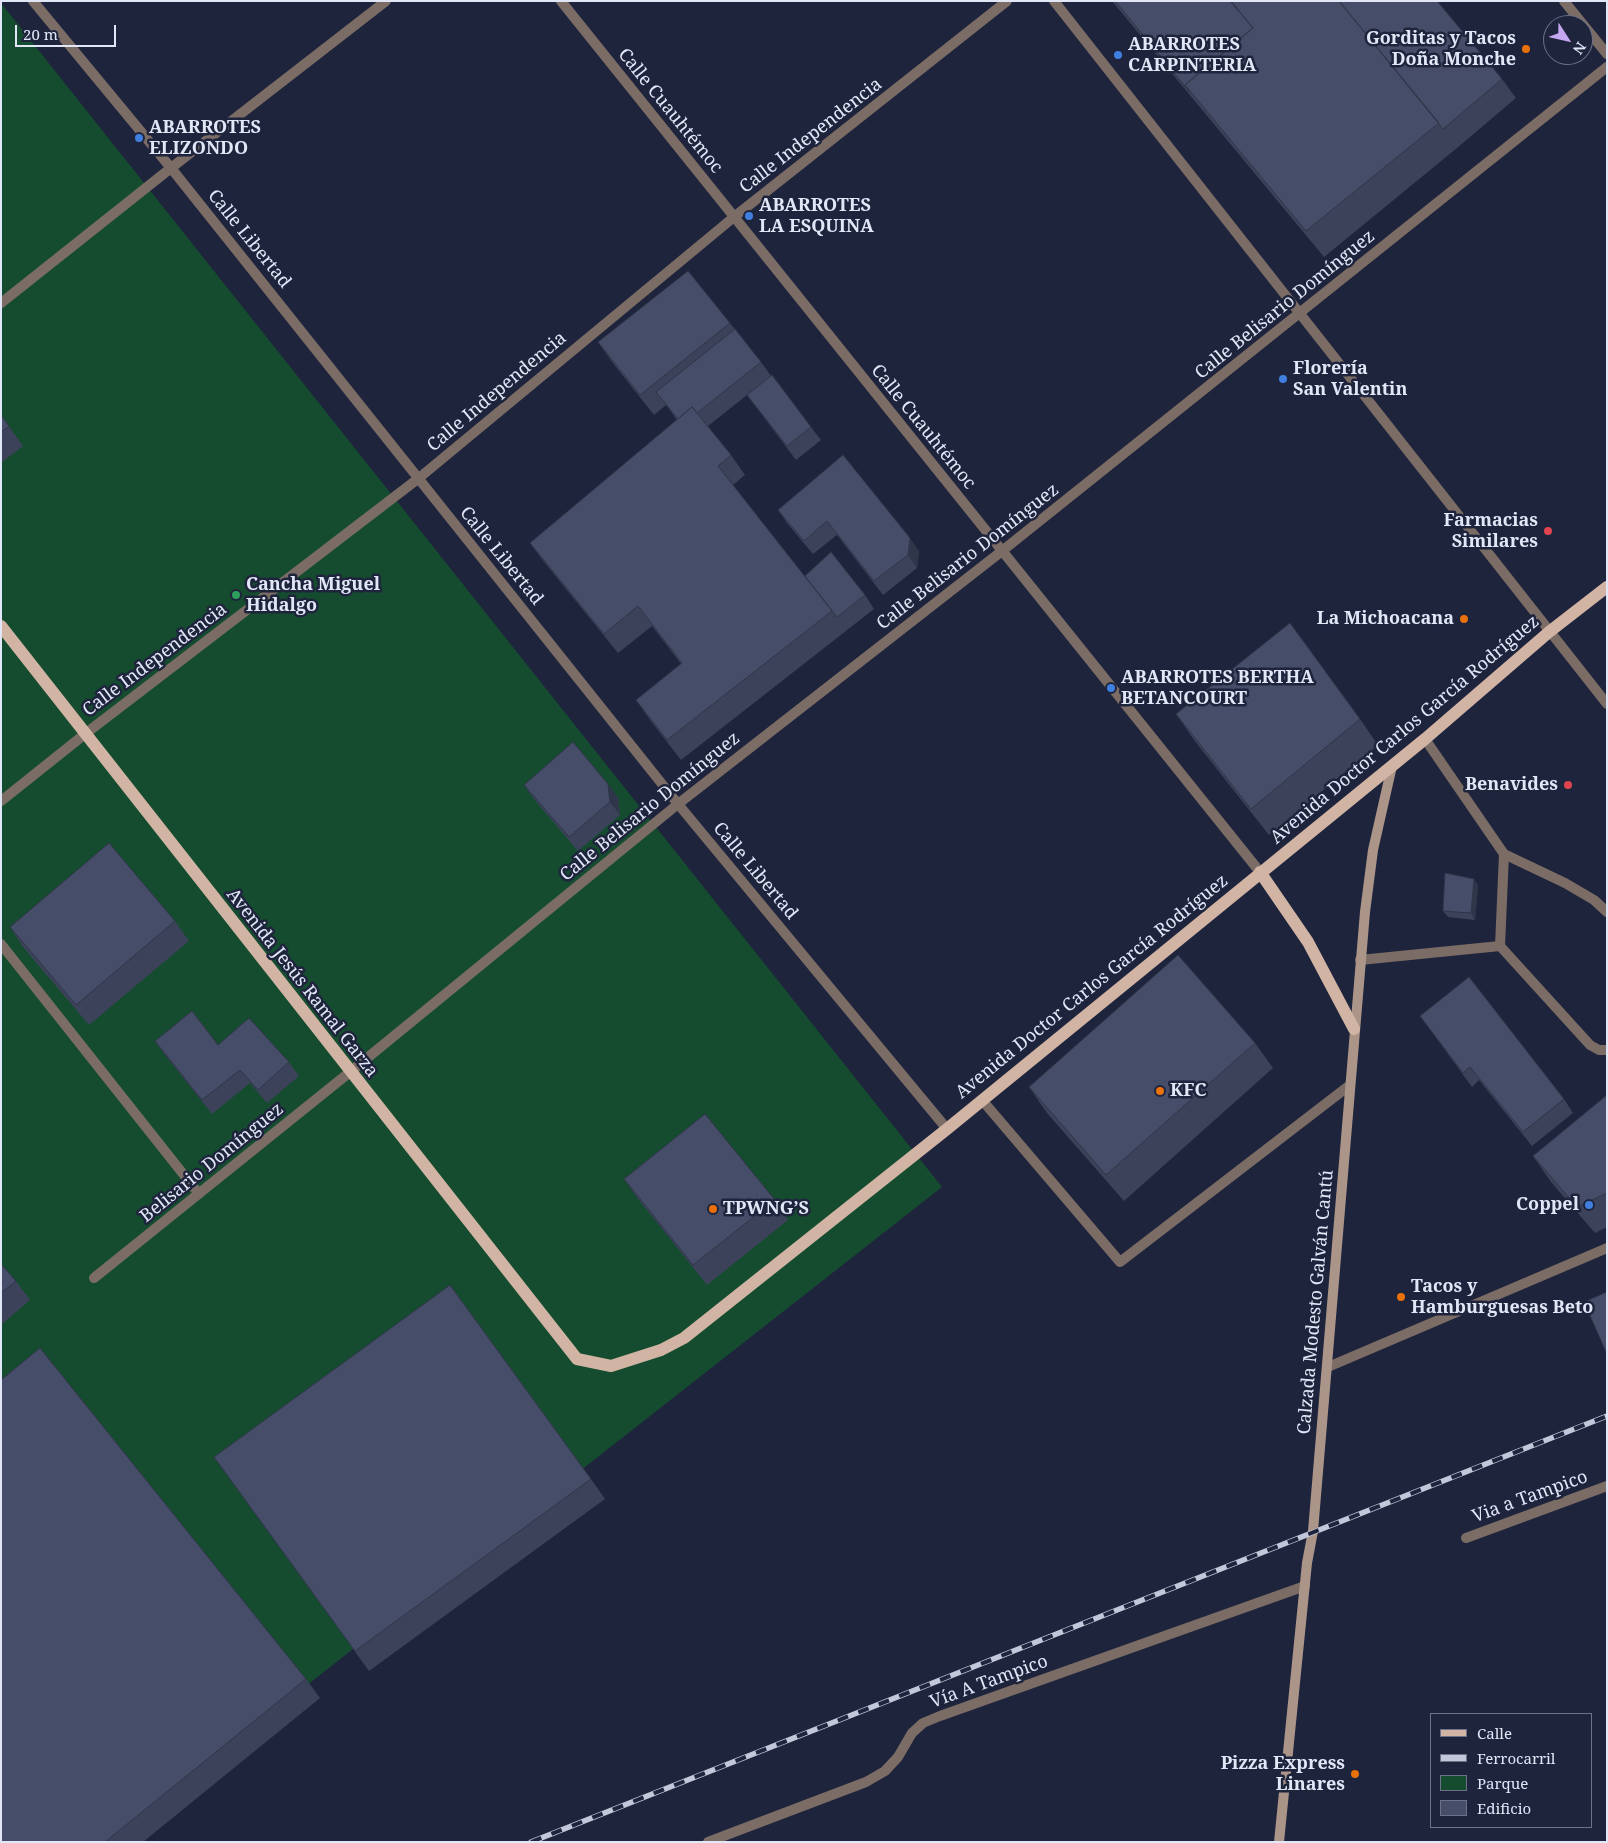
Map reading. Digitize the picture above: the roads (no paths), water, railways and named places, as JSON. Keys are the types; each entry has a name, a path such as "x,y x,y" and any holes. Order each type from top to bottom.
{"main road":[{"name":"Avenida Doctor Carlos García Rodríguez","path":"577,1359 611,1366 661,1350 684,1338 947,1129 1425,739 1550,632 1607,587"},
{"name":"Avenida Jesús Ramal Garza","path":"1,626 577,1359"},
{"name":"Calzada Modesto Galván Cantú","path":"1279,1842 1305,1586 1313,1531 1360,960 1373,850 1392,766"},
{"path":"1260,872 1308,942 1354,1029"}],"street":[{"name":"Calle Libertad","path":"33,1 171,168 678,804 947,1129"},
{"path":"1,303 386,1"},
{"name":"Calle Cuauhtémoc","path":"561,1 1260,872"},
{"name":"Calle Independencia","path":"1,801 419,478 734,217 1007,1"},
{"path":"1054,1 1607,704"},
{"path":"1564,1 1607,54"},
{"name":"Calle Belisario Domínguez","path":"350,1072 678,804 1002,551 1607,68"},
{"path":"1425,739 1504,854 1565,883 1594,900 1607,912"},
{"path":"1504,854 1500,946 1590,1044 1599,1050 1607,1050"},
{"path":"1,944 199,1194"},
{"path":"1360,960 1500,946"},
{"name":"Belisario Domínguez","path":"94,1278 350,1072"},
{"path":"982,1100 1120,1262 1350,1085"},
{"path":"1328,1367 1607,1248"},
{"name":"Via a Tampico","path":"1466,1538 1607,1486"},
{"name":"Vía A Tampico","path":"708,1842 866,1782 886,1771 912,1733 923,1724 940,1716 1305,1586"}],"railway":[{"path":"531,1842 1607,1416"}],"place":[{"name":"Gorditas y Tacos Doña Monche","path":"1526,49"},
{"name":"ABARROTES CARPINTERIA","path":"1118,55"},
{"name":"ABARROTES ELIZONDO","path":"139,138"},
{"name":"ABARROTES LA ESQUINA","path":"749,216"},
{"name":"Florería San Valentin","path":"1283,379"},
{"name":"Farmacias Similares","path":"1548,531"},
{"name":"Cancha Miguel Hidalgo","path":"236,595"},
{"name":"La Michoacana","path":"1464,619"},
{"name":"ABARROTES BERTHA BETANCOURT","path":"1111,688"},
{"name":"Benavides","path":"1568,785"},
{"name":"KFC","path":"1160,1091"},
{"name":"Coppel","path":"1589,1205"},
{"name":"TPWNG’S","path":"713,1209"},
{"name":"Tacos y Hamburguesas Beto","path":"1401,1297"},
{"name":"Pizza Express Linares","path":"1355,1774"}]}
